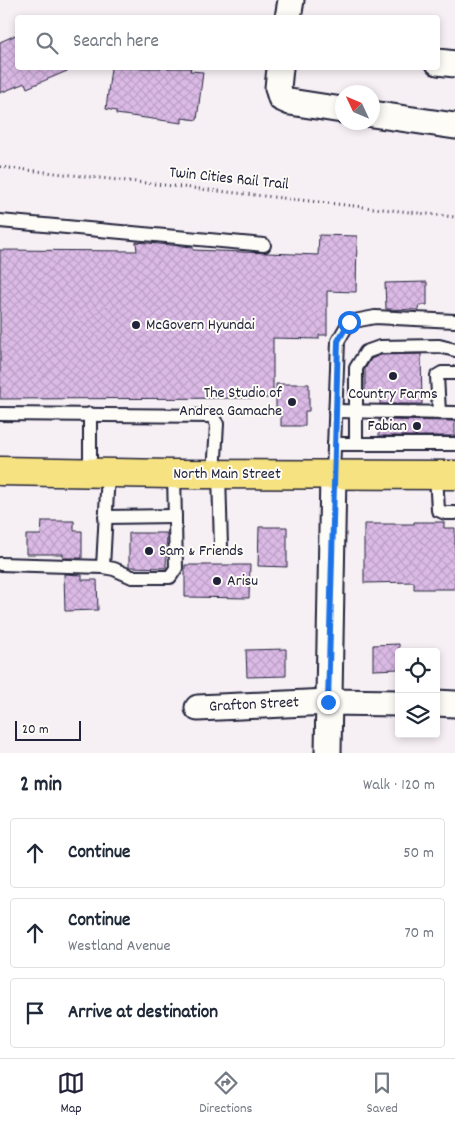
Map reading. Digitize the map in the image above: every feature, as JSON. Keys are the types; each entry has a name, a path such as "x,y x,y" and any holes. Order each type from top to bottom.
{"highway":[{"name":"North Main Street","path":"0,473 446,475"}],"street":[{"path":"288,15 291,0"},
{"path":"440,62 455,64"},
{"path":"280,70 278,88 282,98 290,102 335,109"},
{"path":"380,115 455,126"},
{"path":"328,753 333,474"},
{"name":"Grafton Street","path":"198,708 328,702 395,703"},
{"path":"440,703 455,704"}],"lane":[{"path":"0,220 264,244"},
{"path":"333,474 338,341 349,322 375,317 455,321"},
{"path":"356,444 356,368 362,356 372,348 439,346 455,350"},
{"path":"439,412 437,376 442,373 455,374"},
{"path":"335,412 455,412"},
{"path":"0,414 212,416 217,424 217,474 221,547"},
{"path":"90,414 106,517 103,567"},
{"path":"334,444 455,444"},
{"path":"0,564 103,567 114,569 132,577 170,577 176,568 174,474"},
{"path":"446,475 438,510 445,513 455,513"},
{"path":"106,517 175,516"}],"path":[{"name":"Twin Cities Rail Trail","path":"0,167 455,217"}],"building":[{"path":"15,35 15,70 69,70 27,88 25,83 0,93 0,42"},
{"path":"111,70 190,70 203,72 197,120 182,118 182,123 116,114 116,111 106,109"},
{"name":"McGovern Hyundai","path":"319,235 357,236 356,292 327,291 327,335 319,335 319,339 273,338 273,398 0,399 0,250 137,251 136,242 193,247 193,250 318,255"},
{"path":"427,282 427,305 419,305 418,310 386,309 385,283"},
{"name":"Country Farms","path":"421,354 422,404 380,404 380,395 365,394 365,369 371,359 381,355"},
{"name":"The Studio of Andrea Gamache","path":"276,384 309,384 309,411 305,411 305,426 281,426 281,411 276,411"},
{"name":"Fabian","path":"379,420 455,421 455,436 379,436"},
{"path":"42,521 74,521 74,531 82,531 82,558 63,558 63,554 26,554 26,535 41,535"},
{"path":"414,522 444,522 444,528 455,528 455,589 414,589 414,582 364,583 364,524 414,524"},
{"path":"259,527 287,527 287,567 258,566"},
{"name":"Sam & Friends","path":"129,533 167,533 166,568 129,567"},
{"name":"Arisu","path":"185,565 250,565 249,598 185,597"},
{"path":"64,574 82,575 82,580 97,580 98,610 65,611"},
{"path":"399,644 399,648 395,648 395,669 373,670 373,645"},
{"path":"286,649 286,676 247,677 246,650"}],"place":[{"name":"McGovern Hyundai","path":"136,325"},
{"name":"Country Farms","path":"393,376"},
{"name":"The Studio of Andrea Gamache","path":"292,402"},
{"name":"Fabian","path":"417,426"},
{"name":"Sam & Friends","path":"149,551"},
{"name":"Arisu","path":"217,581"}],"route":[{"path":"328,702 338,341 349,322"}]}
